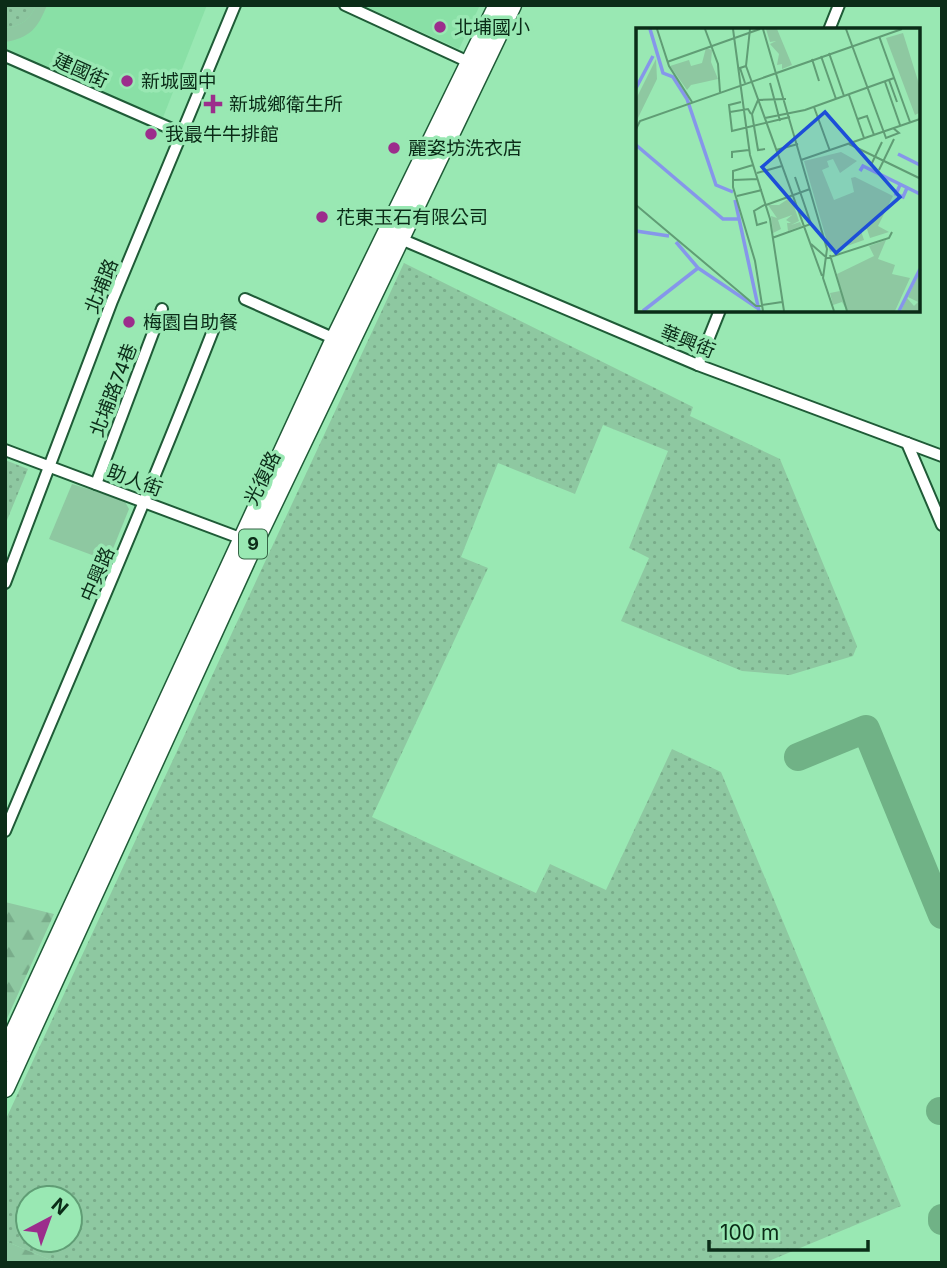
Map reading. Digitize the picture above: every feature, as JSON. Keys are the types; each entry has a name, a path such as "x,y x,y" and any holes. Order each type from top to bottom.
{"main road":[{"name":"光復路","path":"476,66 498,5"},
{"name":"光復路","path":"5,1053 476,66 512,5"},
{"name":"光復路","path":"5,1088 335,339 394,237"}],"street":[{"name":"北埔路","path":"5,583 181,133 235,5"},
{"path":"345,5 476,66"},
{"path":"830,28 839,5"},
{"name":"建國街","path":"5,56 181,133"},
{"name":"華興街","path":"394,237 698,365 942,456"},
{"path":"245,299 335,339"},
{"name":"北埔路74巷","path":"96,484 162,309"},
{"path":"698,365 719,312"},
{"name":"中興路","path":"5,831 53,714 79,662 146,503 214,328"},
{"path":"907,443 942,525"},
{"name":"助人街","path":"5,450 248,541"}],"shaded area":[{"name":"新城國中","path":"5,5 207,5 162,120 5,48"},
{"name":"北埔國小","path":"362,5 480,5 459,49"}],"green space":[{"path":"5,5 36,5 24,21 5,28"},
{"path":"36,5 47,5 32,31 21,38 5,42 5,28 24,21"},
{"path":"404,263 693,407 690,416 780,459 857,646 853,656 790,675 742,671 621,621 649,558 629,548 668,451 603,425 575,494 498,463 461,557 488,568 372,817 536,893 550,864 606,890 672,749 721,772 901,1206 764,1263 58,1263 36,1254 84,1254 84,1184 14,1184 14,1245 5,1241 5,1121"},
{"path":"5,460 28,469 5,525"},
{"path":"72,484 124,500 129,509 108,561 49,539"},
{"path":"5,902 54,914 5,1023"},
{"path":"5,1241 14,1245 14,1254 36,1254 58,1263 5,1263"}],"taxiway":[{"path":"798,757 866,729 942,915"}],"place":[{"name":"北埔國小","path":"440,27"},
{"name":"新城國中","path":"127,81"},
{"name":"新城鄉衛生所","path":"213,104"},
{"name":"我最牛牛排館","path":"151,134"},
{"name":"麗姿坊洗衣店","path":"394,148"},
{"name":"花東玉石有限公司","path":"322,217"},
{"name":"梅園自助餐","path":"129,322"}]}
